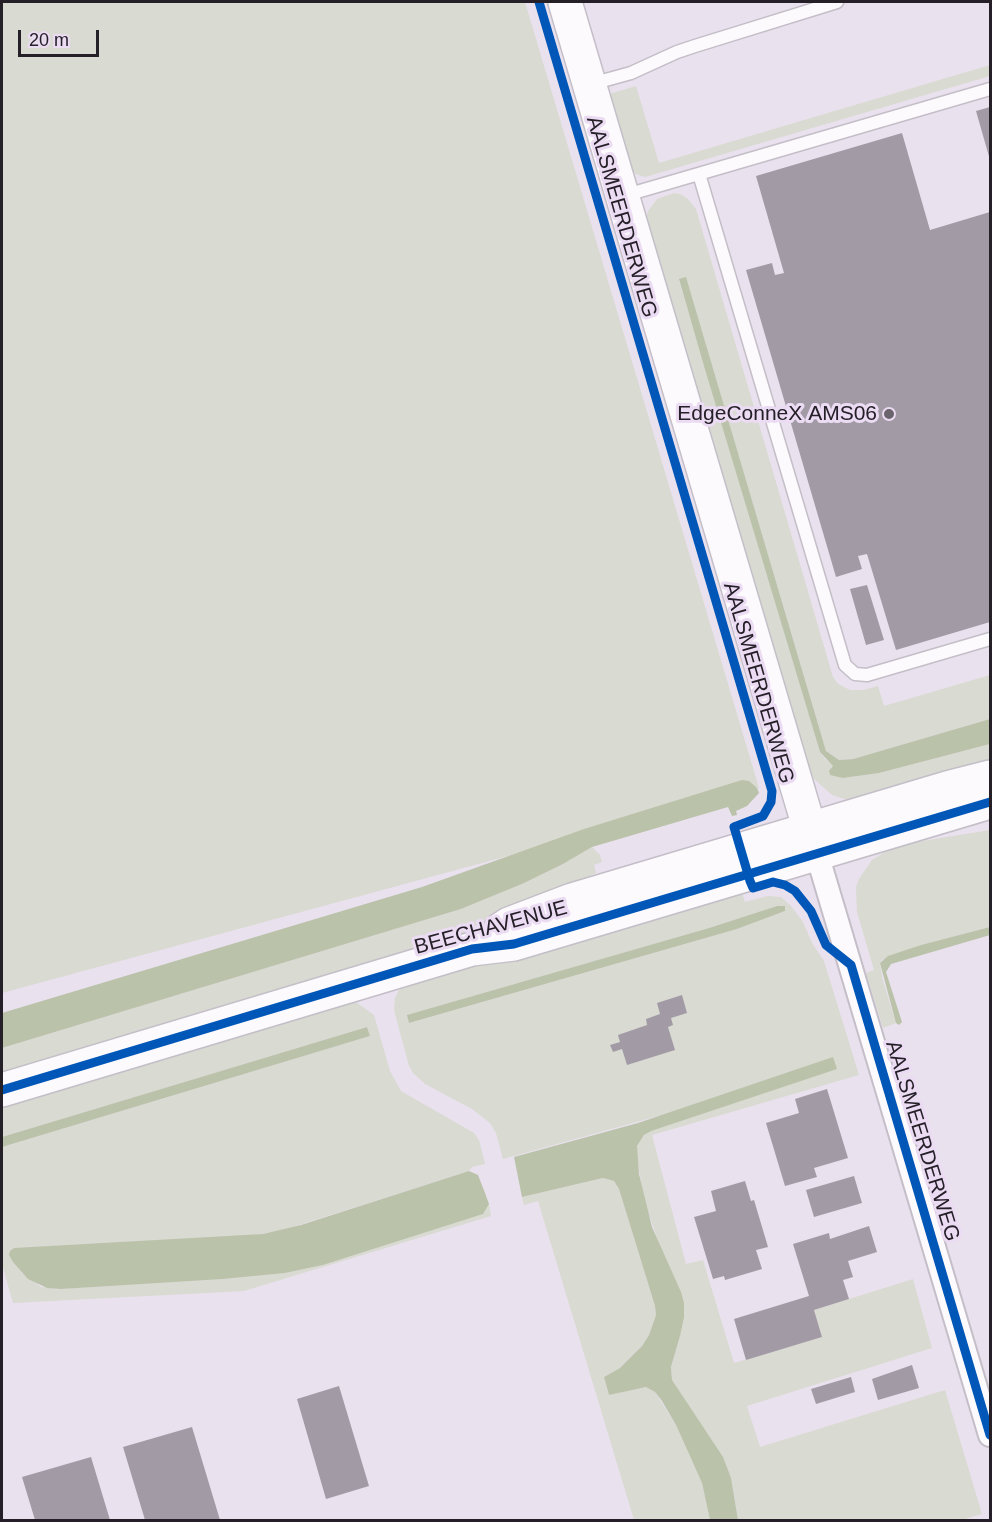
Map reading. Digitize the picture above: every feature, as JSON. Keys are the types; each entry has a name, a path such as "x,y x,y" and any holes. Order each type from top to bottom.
{"street":[{"name":"AALSMEERDERWEG","path":"565,2 990,1435"},
{"name":"BEECHAVENUE","path":"2,1090 471,949 514,944 814,841 990,777"},
{"name":"BEECHAVENUE","path":"814,841 990,802"}],"lane":[{"path":"590,84 632,73 695,46 837,2"},
{"path":"622,196 990,89"},
{"path":"699,174 845,665 855,674 867,675 990,639"}],"shaded area":[{"path":"2,2 525,2 759,788 2,993"},
{"path":"990,65 990,76 645,177 633,173 629,167 606,95 636,86 659,163"},
{"path":"674,193 687,198 696,209 833,677 838,684 850,690 864,690 878,686 884,706 990,675 990,719 853,759 839,760 826,751 686,278 679,280 820,752 834,766 831,768 843,778 879,773 990,744 990,769 854,802 832,795 814,779 807,768 646,219 648,211 657,199"},
{"path":"686,277 826,751 839,760 853,759 990,719 990,744 879,773 843,778 830,775 829,771 833,766 820,752 704,366 679,279"},
{"path":"742,780 749,781 759,793 747,806 736,811 737,815 732,816 728,807 592,847 522,884 461,909 2,1048 2,1013 422,887 584,829"},
{"path":"990,830 990,927 921,945 882,960 880,963 883,981 896,1023 883,1028 866,973 874,970 857,912 856,887 859,879 872,860 890,849 910,843"},
{"path":"592,847 600,855 602,862 594,865 596,873 456,938 2,1075 2,1048 461,909 522,884"},
{"path":"739,884 745,902 768,896 781,897 791,906 803,922 812,943 824,961 859,1075 652,1135 686,1264 703,1260 734,1363 822,1337 814,1310 913,1279 932,1348 747,1406 760,1447 945,1390 982,1514 961,1520 738,1520 731,1478 672,1380 671,1367 680,1336 661,1250 644,1199 637,1158 637,1146 644,1135 676,1111 503,1159 496,1133 490,1123 472,1109 425,1084 413,1073 409,1066 394,1010 395,998 401,986","holes":["777,906 785,911 737,929 409,1023 408,1015 709,928"]},
{"path":"777,906 785,906 785,911 737,929 409,1023 407,1015 709,928"},
{"path":"990,927 990,935 891,964 886,972 902,1022 899,1025 896,1023 880,963 888,956 921,945"},
{"path":"353,1000 374,1015 390,1071 401,1091 474,1133 479,1140 485,1164 280,1231 21,1272 41,1287 61,1289 285,1273 323,1265 482,1214 489,1204 491,1216 244,1291 13,1303 2,1264 2,1147 370,1036 367,1027 2,1137 2,1105"},
{"path":"367,1027 370,1036 2,1147 2,1137"},
{"path":"833,1057 837,1069 651,1131 644,1135 637,1146 639,1174 652,1227 684,1303 684,1317 671,1367 672,1380 723,1457 731,1478 738,1520 710,1520 702,1483 676,1425 662,1401 655,1392 646,1387 609,1395 604,1377 620,1368 642,1346 649,1335 656,1315 619,1189 614,1181 603,1178 522,1197 514,1157 638,1123"},
{"path":"469,1171 478,1175 489,1204 483,1214 323,1265 285,1273 61,1289 47,1288 28,1279 9,1255 14,1248 263,1234 301,1225"},
{"path":"603,1178 614,1181 619,1189 656,1315 649,1335 642,1346 620,1368 604,1377 609,1395 646,1387 655,1392 676,1425 702,1483 710,1520 634,1520 538,1201 524,1205 522,1197"}],"building":[{"path":"990,107 990,160 976,111"},
{"name":"EdgeConneX AMS06","path":"902,133 930,230 990,212 990,622 896,650 867,554 858,556 862,569 836,577 746,270 772,263 775,275 784,273 756,176"},
{"path":"867,585 884,640 866,645 850,589"},
{"path":"682,995 687,1013 671,1018 673,1025 668,1027 675,1050 627,1065 622,1049 613,1052 610,1045 620,1042 618,1035 647,1025 646,1019 660,1014 657,1003"},
{"path":"827,1089 848,1158 814,1168 817,1177 785,1186 766,1123 799,1113 795,1099"},
{"path":"854,1176 862,1203 814,1217 806,1190"},
{"path":"745,1181 751,1201 754,1200 768,1247 756,1250 762,1269 725,1280 724,1276 713,1279 694,1217 716,1211 711,1191"},
{"path":"869,1226 877,1252 848,1261 853,1277 843,1280 849,1299 814,1310 822,1337 746,1360 734,1319 809,1296 793,1244 829,1233 830,1239"},
{"path":"912,1365 919,1388 878,1400 872,1379"},
{"path":"851,1377 855,1392 816,1404 811,1389"},
{"path":"339,1386 369,1486 326,1499 297,1399"},
{"path":"192,1427 220,1520 145,1520 123,1447"},
{"path":"91,1457 110,1520 35,1520 22,1477"}],"cycle path":[{"path":"539,2 772,791 771,802 763,816 734,827 750,881 753,888 773,882 795,891 811,911 826,945 851,965 990,1435"},
{"path":"2,1090 472,949 514,944 990,802"}],"place":[{"name":"EdgeConneX AMS06","path":"889,414"}]}
